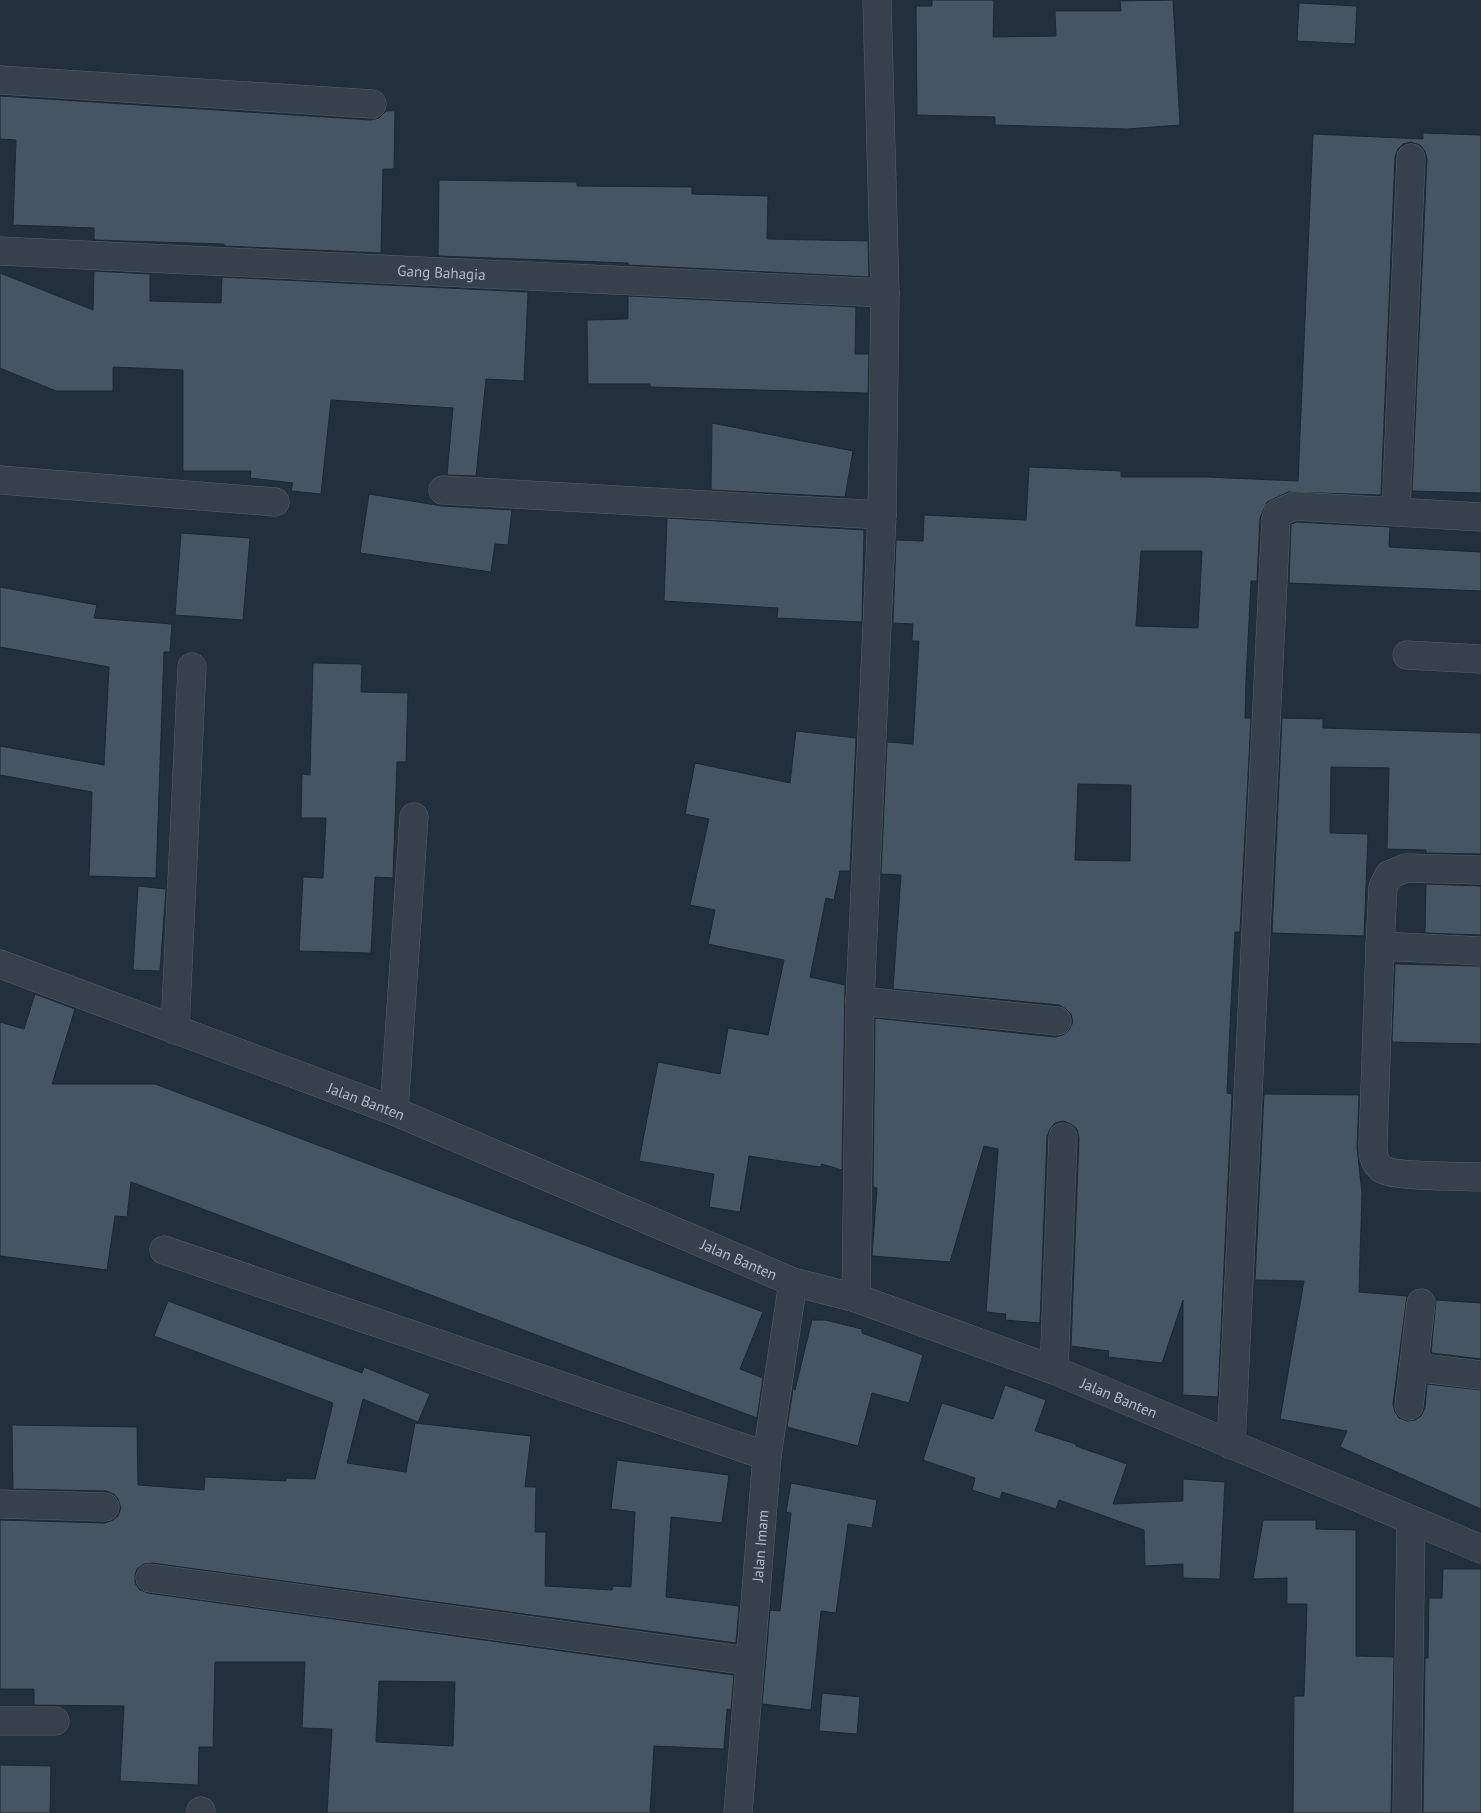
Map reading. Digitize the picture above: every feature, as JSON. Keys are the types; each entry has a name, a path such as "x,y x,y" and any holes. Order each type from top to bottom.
{"street":[{"path":"856,1298 860,1001 882,515 885,293 877,0"},
{"path":"0,80 372,104"},
{"path":"1396,511 1411,158"},
{"name":"Gang Bahagia","path":"0,251 885,293"},
{"path":"0,480 275,502"},
{"path":"443,490 882,515"},
{"path":"1231,1445 1276,520 1278,513 1294,506 1481,517"},
{"path":"1407,655 1481,658"},
{"path":"175,1030 192,667"},
{"path":"394,1111 414,817"},
{"path":"1481,870 1406,868 1389,875 1383,888 1374,1159 1383,1170 1481,1177"},
{"path":"1380,946 1481,951"},
{"name":"Jalan Banten","path":"0,964 394,1111 793,1282 856,1298 1054,1370 1481,1548"},
{"path":"860,1001 1057,1021"},
{"path":"1054,1370 1063,1137"},
{"path":"164,1250 767,1456"},
{"name":"Jalan Imam","path":"738,1813 748,1661 767,1456 793,1282"},
{"path":"1409,1406 1421,1302"},
{"path":"1414,1367 1481,1375"},
{"path":"0,1504 105,1507"},
{"path":"1407,1813 1411,1520"},
{"path":"150,1578 748,1661"},
{"path":"0,1720 54,1721"}],"building":[{"path":"932,0 994,0 993,37 1056,36 1055,11 1121,11 1120,1 1173,0 1180,125 1127,129 995,125 995,117 917,115 916,6 932,6"},
{"path":"1299,3 1357,6 1355,44 1297,41"},
{"path":"0,96 371,120 379,118 386,111 395,111 394,169 383,169 381,253 224,246 224,244 94,240 94,228 13,225 16,140 0,139"},
{"path":"1423,133 1481,135 1481,493 1412,491 1427,159 1425,151 1420,145 1411,142 1403,144 1398,149 1395,157 1381,495 1288,492 1267,502 1260,518 1257,581 1251,581 1246,680 1245,718 1251,718 1240,932 1235,932 1231,1004 1227,1093 1232,1094 1218,1397 1183,1395 1183,1300 1162,1363 1108,1357 1109,1351 1071,1346 1079,1138 1077,1129 1071,1124 1063,1121 1055,1123 1047,1136 1040,1323 1005,1320 1006,1314 986,1312 998,1149 984,1146 950,1262 872,1256 877,1188 873,1187 875,1018 1055,1037 1063,1035 1069,1030 1073,1022 1071,1014 1059,1005 893,989 901,875 881,874 887,742 913,744 919,641 912,641 913,624 893,623 896,540 923,541 924,515 1026,520 1029,467 1121,471 1121,477 1206,477 1298,481 1313,134 1423,139","holes":["1141,551 1202,551 1198,628 1136,626","1078,784 1131,785 1130,861 1075,860"]},
{"path":"439,180 577,182 577,186 692,187 692,194 768,196 767,239 868,241 869,277 628,265 628,263 438,256"},
{"path":"94,271 150,274 150,301 221,303 222,277 528,292 524,381 486,379 476,476 447,475 453,408 331,400 321,494 291,491 293,483 250,478 251,471 183,471 183,370 113,367 113,391 56,391 0,368 0,273 93,310"},
{"path":"628,296 856,307 855,354 869,354 868,393 650,387 650,384 588,384 587,320 628,319"},
{"path":"712,423 853,451 845,497 711,490"},
{"path":"369,494 442,506 512,510 508,545 495,544 491,572 360,553"},
{"path":"667,518 864,530 862,622 777,618 778,608 664,601"},
{"path":"1297,522 1390,527 1389,547 1481,552 1481,591 1289,583 1291,524"},
{"path":"181,533 250,538 243,620 175,615"},
{"path":"0,587 97,605 94,618 172,624 170,652 164,652 156,878 89,876 92,792 0,775 0,746 104,765 109,667 0,647"},
{"path":"313,663 362,664 361,692 408,693 406,762 397,762 393,878 375,877 371,953 299,951 303,877 323,878 326,818 301,818 302,774 310,775"},
{"path":"1282,718 1323,719 1323,728 1481,733 1481,854 1426,853 1426,850 1387,849 1389,768 1331,767 1330,833 1368,834 1364,936 1272,933"},
{"path":"796,731 856,738 850,871 840,871 834,900 826,898 810,977 845,985 842,1170 822,1164 820,1167 749,1156 740,1212 709,1207 714,1174 639,1161 658,1062 720,1074 728,1028 768,1035 784,960 708,944 715,910 690,905 709,819 685,814 695,763 790,783"},
{"path":"1426,884 1481,886 1481,935 1425,933"},
{"path":"138,886 166,889 160,971 133,970"},
{"path":"1395,964 1481,966 1481,1044 1392,1042"},
{"path":"35,994 75,1009 52,1084 155,1084 763,1312 740,1369 763,1378 757,1418 131,1182 127,1217 115,1216 107,1270 0,1256 0,1022 24,1029"},
{"path":"1264,1094 1359,1095 1357,1148 1362,1193 1359,1292 1407,1296 1393,1404 1399,1418 1407,1421 1415,1420 1421,1416 1425,1408 1427,1384 1481,1390 1481,1509 1340,1447 1347,1431 1280,1419 1304,1281 1255,1280"},
{"path":"1436,1300 1481,1303 1481,1359 1431,1353"},
{"path":"168,1301 362,1373 364,1367 430,1394 418,1422 363,1399 347,1463 406,1472 415,1423 531,1436 525,1487 536,1487 535,1532 546,1532 545,1586 612,1590 613,1586 631,1587 635,1512 611,1509 617,1460 729,1475 722,1523 671,1517 666,1597 739,1606 736,1643 152,1563 144,1564 137,1569 135,1575 135,1583 140,1590 148,1593 734,1675 731,1710 727,1709 724,1749 654,1746 650,1813 327,1813 332,1729 302,1728 305,1662 215,1662 213,1747 199,1747 198,1785 120,1781 124,1706 34,1705 34,1689 0,1689 0,1520 105,1523 118,1516 121,1508 114,1494 106,1491 13,1489 12,1425 137,1427 138,1485 204,1490 205,1477 286,1481 286,1478 315,1479 333,1403 154,1336","holes":["379,1681 455,1682 453,1746 376,1742"]},
{"path":"812,1320 825,1320 862,1329 862,1333 923,1355 909,1403 872,1393 858,1446 787,1427 793,1389 795,1390"},
{"path":"1005,1385 1046,1400 1035,1431 1076,1444 1076,1446 1127,1464 1113,1504 1183,1501 1183,1479 1225,1482 1220,1579 1183,1578 1183,1564 1145,1566 1144,1530 1059,1500 1056,1509 1002,1492 1000,1499 972,1490 975,1478 923,1460 942,1403 993,1419"},
{"path":"791,1483 877,1500 872,1528 848,1524 836,1613 821,1611 811,1710 762,1704 770,1610 780,1611 791,1513 786,1512"},
{"path":"1263,1520 1316,1520 1316,1529 1356,1530 1356,1656 1394,1657 1391,1813 1293,1813 1294,1696 1304,1696 1307,1604 1287,1604 1287,1578 1253,1579"},
{"path":"1443,1569 1481,1569 1481,1813 1423,1813 1425,1658 1428,1658 1429,1598 1442,1598"},
{"path":"822,1693 860,1697 857,1734 819,1731"},
{"path":"0,1765 51,1766 50,1813 0,1813"}]}
